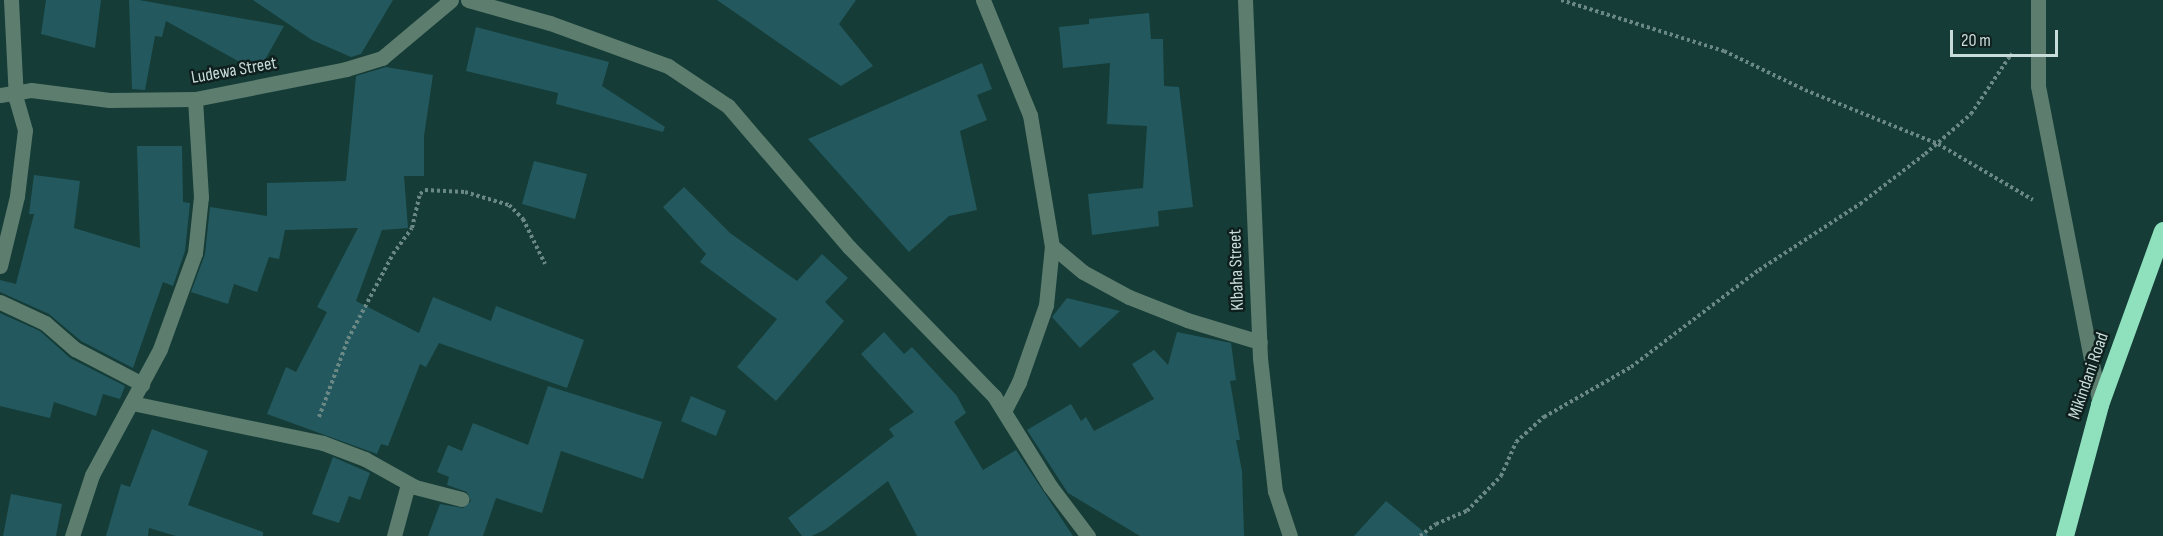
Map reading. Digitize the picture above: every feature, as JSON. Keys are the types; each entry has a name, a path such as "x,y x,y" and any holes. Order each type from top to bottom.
{"highway":[{"name":"Mikindani Road","path":"2065,536 2100,405 2163,231"}],"street":[{"path":"0,266 17,196 24,138 11,0"},
{"name":"Ludewa Street","path":"0,95 18,91 46,91 109,100 195,99 382,58 451,0"},
{"path":"468,0 580,33 668,66 728,106 849,247 1005,410 1050,486 1088,536"},
{"path":"983,0 1030,115 1052,246 1046,304 1019,382 1005,410"},
{"name":"KIbaha Street","path":"1245,0 1260,342 1275,491 1290,536"},
{"path":"2038,0 2036,23 2038,86 2100,405"},
{"path":"72,536 92,475 142,384 183,294 198,238 201,197 195,99"},
{"path":"1052,246 1083,272 1130,297 1187,320 1260,342"},
{"path":"0,302 45,323 75,349 142,384"},
{"path":"132,403 310,440 366,459 408,484 461,500"},
{"path":"394,536 408,484"}],"path":[{"path":"1561,0 1724,51 1804,90 1938,144 2062,217"},
{"path":"1420,536 1436,524 1467,512 1501,476 1516,442 1537,422 1631,366 1742,282 1860,204 1938,144 1971,114 2036,23"},
{"path":"310,440 348,339 393,254 412,228 420,194 425,190 465,192 509,205 523,219 545,264"}],"building":[{"path":"46,0 101,0 95,48 41,34"},
{"path":"129,0 284,26 258,72 166,21 162,37 155,36 145,90 132,89"},
{"path":"253,0 393,0 361,54 351,57 312,40"},
{"path":"717,0 856,0 839,24 873,66 841,86"},
{"path":"1149,13 1151,39 1163,39 1164,86 1179,87 1193,207 1158,211 1159,226 1092,235 1088,194 1143,188 1147,126 1107,124 1110,63 1063,68 1059,27 1089,24 1089,19"},
{"path":"476,27 609,62 602,86 665,127 663,132 556,104 558,93 466,71"},
{"path":"982,63 992,89 977,95 987,120 960,131 977,210 949,216 909,252 808,139"},
{"path":"386,67 433,75 424,136 424,176 404,176 408,228 382,230 356,301 419,333 433,297 491,321 496,306 584,340 567,388 439,343 426,367 420,364 388,446 381,444 377,454 267,414 286,367 296,372 327,312 317,307 358,228 285,230 279,259 269,257 257,292 234,284 228,304 191,292 205,254 210,207 267,216 267,183 346,181 356,76"},
{"path":"137,146 182,146 183,202 190,203 185,251 173,286 163,282 133,368 81,341 49,314 0,292 0,280 16,284 34,214 29,214 34,175 80,181 74,228 140,248"},
{"path":"534,161 587,174 575,219 522,204"},
{"path":"684,187 730,233 797,281 822,254 848,278 825,302 844,321 776,401 737,367 777,319 700,262 706,254 663,207"},
{"path":"1067,298 1120,311 1080,348 1052,317"},
{"path":"0,313 40,331 70,358 125,386 120,399 103,394 96,416 54,402 50,418 0,406"},
{"path":"884,332 904,354 912,347 957,396 966,413 954,422 983,470 1016,450 1073,536 917,536 888,481 826,529 812,536 802,536 788,518 894,436 889,429 914,412 861,354"},
{"path":"1177,332 1231,343 1236,380 1230,381 1240,440 1236,440 1242,471 1244,536 1140,536 1068,493 1027,430 1071,404 1081,421 1086,417 1094,431 1154,399 1132,364 1154,350 1168,365"},
{"path":"548,386 662,422 643,479 561,451 542,513 496,498 483,536 428,536 440,504 463,508 471,501 467,492 447,485 449,477 437,472 448,445 462,451 473,423 528,445"},
{"path":"691,396 726,411 716,436 681,421"},
{"path":"152,429 208,451 188,505 263,532 263,536 176,536 149,528 148,536 106,536 121,484 130,487"},
{"path":"333,457 370,473 360,500 349,496 339,523 312,514"},
{"path":"11,494 62,504 56,536 3,536"},
{"path":"1386,501 1429,536 1354,536"}]}
